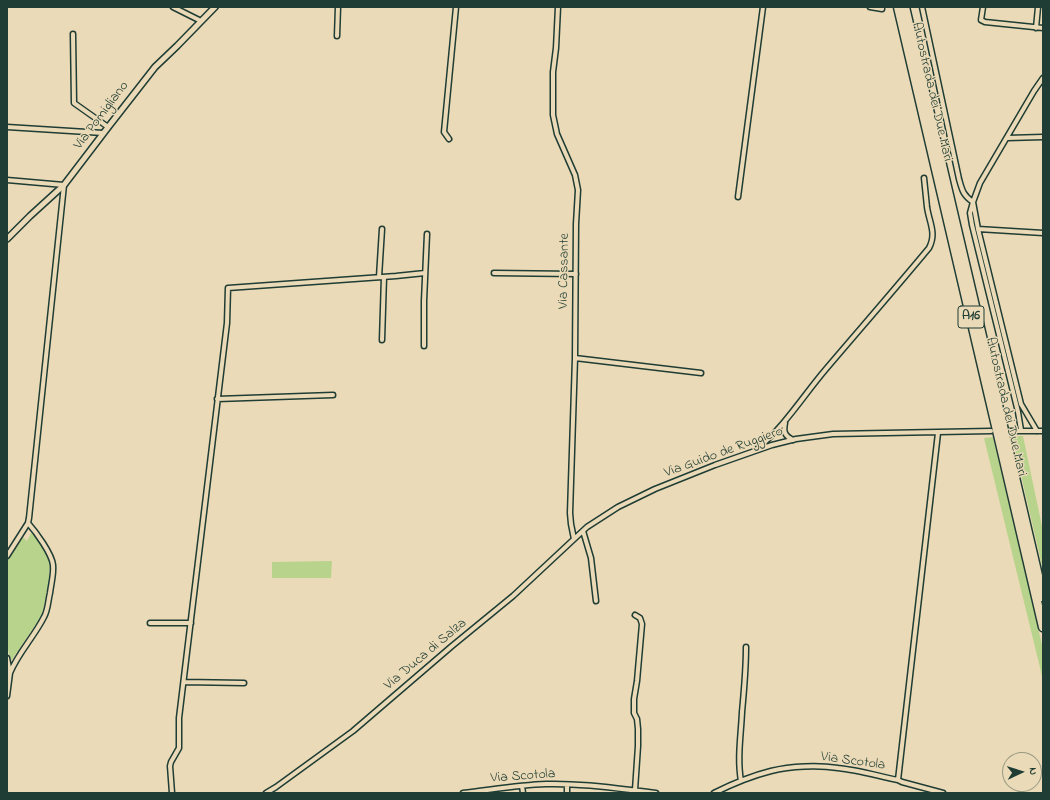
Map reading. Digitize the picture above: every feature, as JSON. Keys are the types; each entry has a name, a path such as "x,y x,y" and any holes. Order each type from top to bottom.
{"highway":[{"name":"Autostrada dei Due Mari","path":"898,7 1043,627"},
{"name":"Autostrada dei Due Mari","path":"905,7 1043,597"}],"street":[{"path":"173,7 201,21"},
{"name":"Via Pomigliano","path":"7,239 64,186 103,133 155,67 215,7"},
{"path":"337,36 338,7"},
{"path":"449,138 444,132 456,7"},
{"name":"Via Cassante","path":"558,7 553,72 553,115 557,134 575,175 578,190 570,513 574,539"},
{"path":"738,197 763,7"},
{"path":"870,7 882,9 882,7"},
{"path":"922,7 959,179 966,197 973,202 978,229 1021,404 1037,430"},
{"path":"983,7 982,20 985,22 1043,28"},
{"path":"1036,28 1038,7"},
{"path":"73,34 74,103 108,127"},
{"path":"1021,430 970,213 980,183 1043,78"},
{"path":"7,127 103,133"},
{"path":"1007,138 1043,137"},
{"path":"755,451 771,438 785,422 825,371 929,248 932,242 933,232 927,208 924,178"},
{"path":"7,180 64,186 28,524 7,556"},
{"path":"379,277 382,229"},
{"path":"978,229 1043,233"},
{"path":"424,346 427,234"},
{"path":"172,793 170,766 179,748 179,718 227,323 228,288 425,273"},
{"path":"494,273 576,274"},
{"path":"382,340 384,277"},
{"path":"575,358 701,373"},
{"path":"217,399 333,395"},
{"path":"785,422 784,432 793,440"},
{"name":"Via Guido de Ruggiero","path":"593,524 618,507 655,489 715,465 772,445 793,440 833,434 991,431"},
{"path":"1010,431 1043,431"},
{"path":"898,780 938,433"},
{"path":"10,673 19,655 44,616 48,605 53,567 51,557 36,532 28,524"},
{"name":"Via Duca di Salza","path":"269,792 353,731 513,596 574,539 593,524"},
{"path":"583,531 591,558 596,601"},
{"path":"634,790 638,729 637,719 634,713 634,698 642,624 640,618 635,615"},
{"path":"150,623 191,623"},
{"path":"742,781 740,771 740,739 746,672 746,647"},
{"path":"7,658 10,673 7,696"},
{"path":"184,682 244,683"},
{"name":"Via Scotola","path":"714,793 772,770 796,767 819,767 853,770 898,780 943,793"},
{"name":"Via Scotola","path":"463,793 547,784 591,786 656,793"},
{"path":"567,785 567,793"},
{"path":"522,786 523,793"}],"green space":[{"path":"1012,436 1023,436 1043,531 1043,570"},
{"path":"993,437 1043,649 1043,680 984,438"},
{"path":"31,533 34,534 49,559 50,571 48,588 40,618 11,661 7,646 7,561 23,537 27,541"},
{"path":"332,561 331,578 272,578 272,562"}]}
